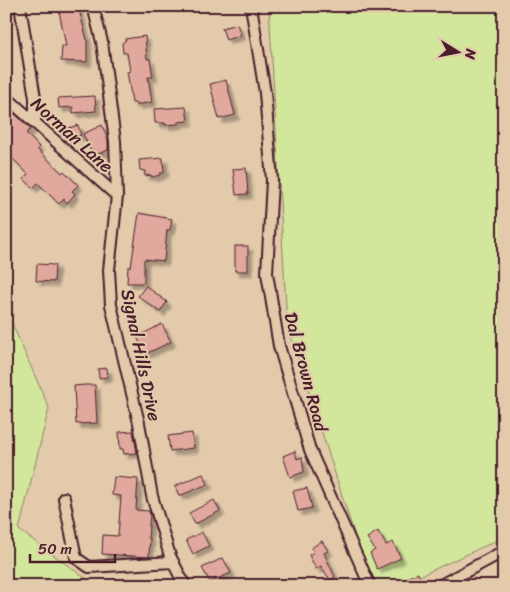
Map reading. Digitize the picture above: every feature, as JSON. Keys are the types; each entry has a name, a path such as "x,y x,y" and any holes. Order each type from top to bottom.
{"street":[{"path":"20,6 34,90 35,124"},
{"name":"Signal Hills Drive","path":"93,6 102,42 114,132 116,196 109,270 111,305 139,423 152,496 173,562 185,586"},
{"name":"Dal Brown Road","path":"251,6 265,93 272,181 267,273 279,346 310,450 370,586"},
{"name":"Norman Lane","path":"6,97 116,196"},
{"path":"64,498 76,558 90,567 173,562"},
{"path":"439,586 504,551"}],"green space":[{"path":"269,6 504,6 504,537 398,586 371,586 287,323"},
{"path":"6,310 49,408 19,530 96,586 6,586"}],"building":[{"path":"58,6 78,6 87,40 87,62 61,61 62,46 66,46"},
{"path":"237,24 241,35 226,40 222,28"},
{"path":"145,36 147,59 150,59 153,77 148,77 152,102 136,105 132,103 127,72 130,71 127,53 123,53 122,43 125,39"},
{"path":"226,80 235,115 219,119 210,84"},
{"path":"95,96 96,111 73,113 73,107 59,108 58,98"},
{"path":"186,107 188,121 165,125 165,123 155,123 154,109"},
{"path":"15,114 31,129 26,133 39,147 37,149 62,173 64,171 78,185 72,191 75,194 67,203 64,199 59,204 38,183 33,188 24,179 28,174 6,152 6,122"},
{"path":"78,125 81,135 66,140 63,130"},
{"path":"102,125 108,140 108,150 93,156 83,134"},
{"path":"163,158 164,173 152,177 151,175 145,176 145,171 140,170 139,160"},
{"path":"246,168 248,194 236,195 233,169"},
{"path":"139,213 172,219 170,230 167,230 164,261 144,259 144,283 127,283 128,267 131,267"},
{"path":"235,246 248,246 248,271 235,271"},
{"path":"37,264 55,265 54,282 36,281"},
{"path":"146,286 167,302 160,312 138,296"},
{"path":"162,324 171,342 145,354 137,337"},
{"path":"107,368 108,377 99,378 98,369"},
{"path":"95,385 97,423 76,424 74,386"},
{"path":"133,431 137,453 124,454 123,449 120,449 119,432"},
{"path":"192,433 194,448 170,451 168,436"},
{"path":"295,451 297,459 302,457 304,472 290,477 283,456"},
{"path":"203,474 208,484 179,496 175,486"},
{"path":"114,477 138,479 136,510 149,511 150,514 149,557 102,554 103,535 118,536 121,496 112,495"},
{"path":"307,488 312,508 298,511 293,491"},
{"path":"214,500 220,511 195,524 189,513"},
{"path":"378,531 386,545 393,542 401,558 377,569 370,553 375,550 367,538"},
{"path":"202,532 209,546 193,554 186,540"},
{"path":"322,541 328,551 324,553 335,577 330,580 321,566 316,569 309,555 314,552 311,548"},
{"path":"223,558 231,573 210,582 202,568"},
{"path":"418,573 422,586 409,586 406,578"}]}
